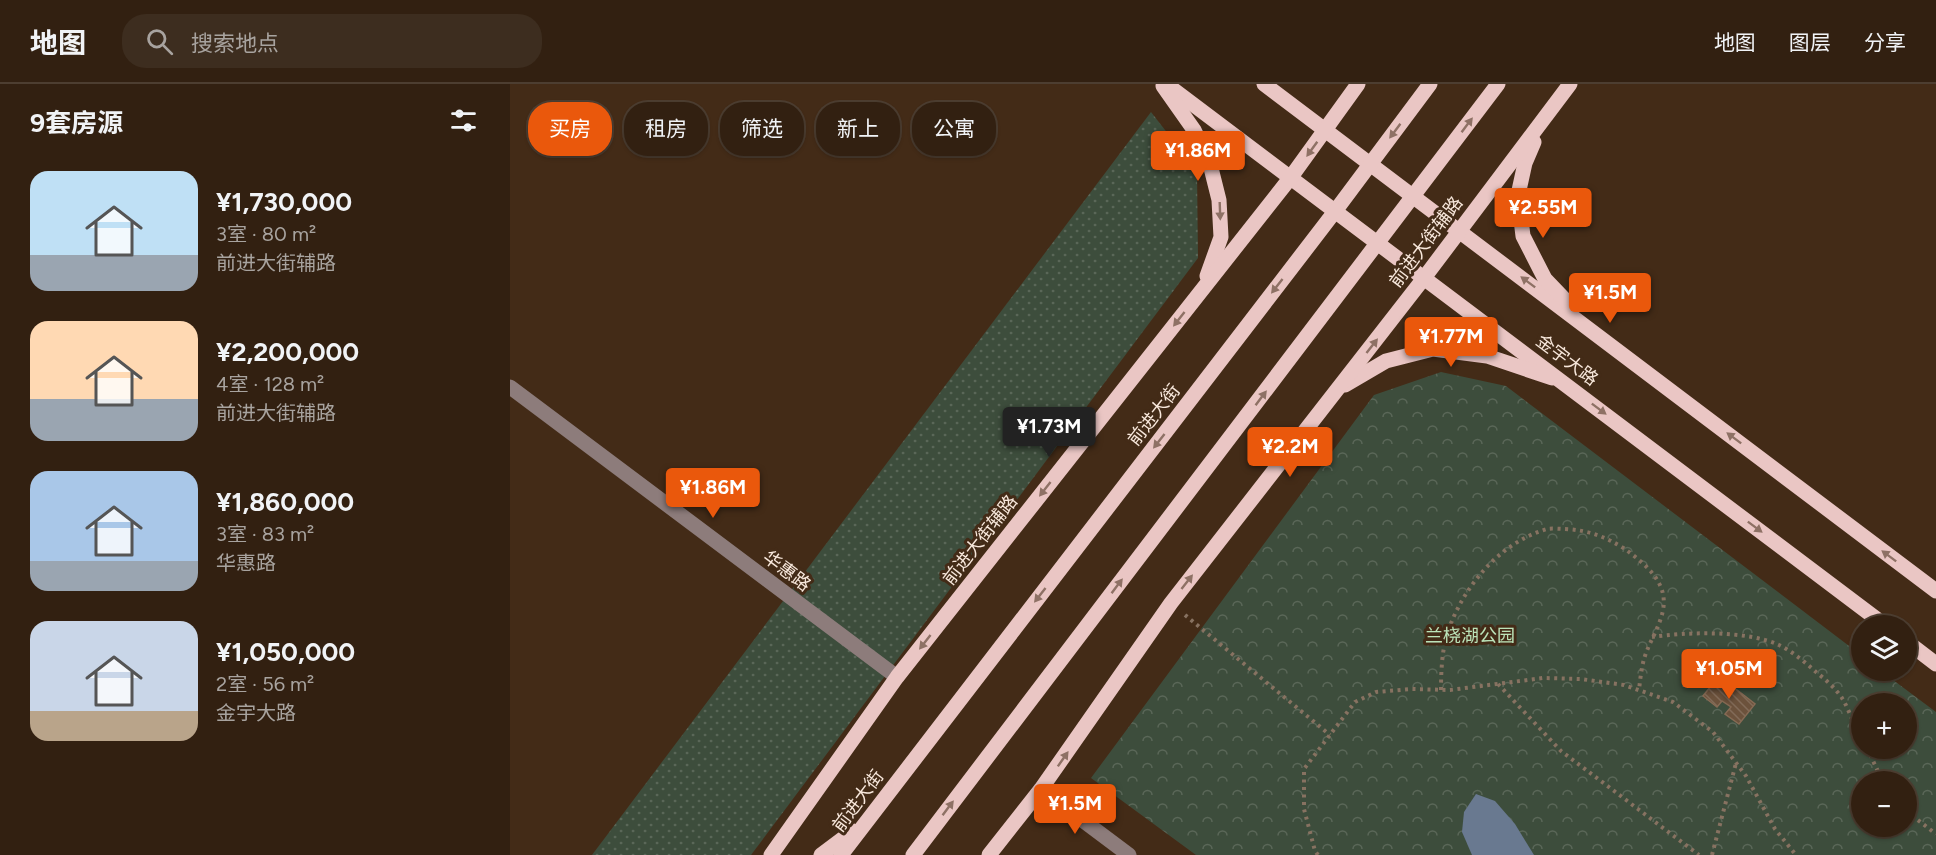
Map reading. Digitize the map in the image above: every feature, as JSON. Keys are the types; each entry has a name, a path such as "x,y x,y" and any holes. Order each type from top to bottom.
{"main road":[{"path":"1161,84 1194,130 1210,164 1219,200 1221,237 1204,287"},
{"name":"金宇大路","path":"1166,84 1871,615"},
{"path":"1264,84 1936,591"},
{"name":"前进大街辅路","path":"771,855 897,677 1291,177 1358,84"},
{"name":"前进大街","path":"842,855 1430,84"},
{"path":"913,855 1498,84"},
{"name":"前进大街辅路","path":"989,855 1041,789 1171,603 1424,278 1570,84"},
{"path":"1542,121 1525,163 1518,195 1523,236 1545,279 1605,341"},
{"path":"1337,390 1386,361 1433,350 1487,356 1565,383"},
{"path":"1917,649 1936,664"},
{"path":"821,855 867,820"},
{"path":"921,855 933,828"}],"street":[{"name":"华惠路","path":"510,387 897,677"},
{"path":"1041,789 1130,855"}],"path":[{"path":"1441,690 1442,666 1448,632 1461,604 1480,574 1500,554 1548,528 1596,533 1635,557 1653,574 1663,593 1663,612 1643,662 1639,690"},
{"path":"1171,603 1330,735"},
{"path":"1652,638 1672,634 1716,634 1746,637 1778,645 1800,658 1823,678 1842,698 1851,717"},
{"path":"1318,855 1304,808 1304,769 1355,702 1376,692 1411,689 1441,690 1543,678 1581,679 1624,686 1673,702 1713,732 1746,776 1775,829 1796,855"},
{"path":"1498,684 1562,752 1699,855"},
{"path":"1712,855 1736,762"},
{"path":"1917,819 1936,834"}],"green space":[{"path":"1151,112 1197,171 1198,258 751,855 592,855"},
{"name":"兰桡湖公园","path":"1441,372 1506,386 1851,647 1851,681 1894,681 1911,693 1851,693 1851,759 1917,759 1917,698 1936,712 1936,855 1196,855 1091,778 1374,395"}],"water":[{"path":"1476,794 1495,801 1515,824 1534,855 1472,855 1462,832 1464,812"}],"building":[{"path":"1719,676 1755,704 1739,724 1725,714 1731,707 1722,701 1717,707 1703,696"}]}
